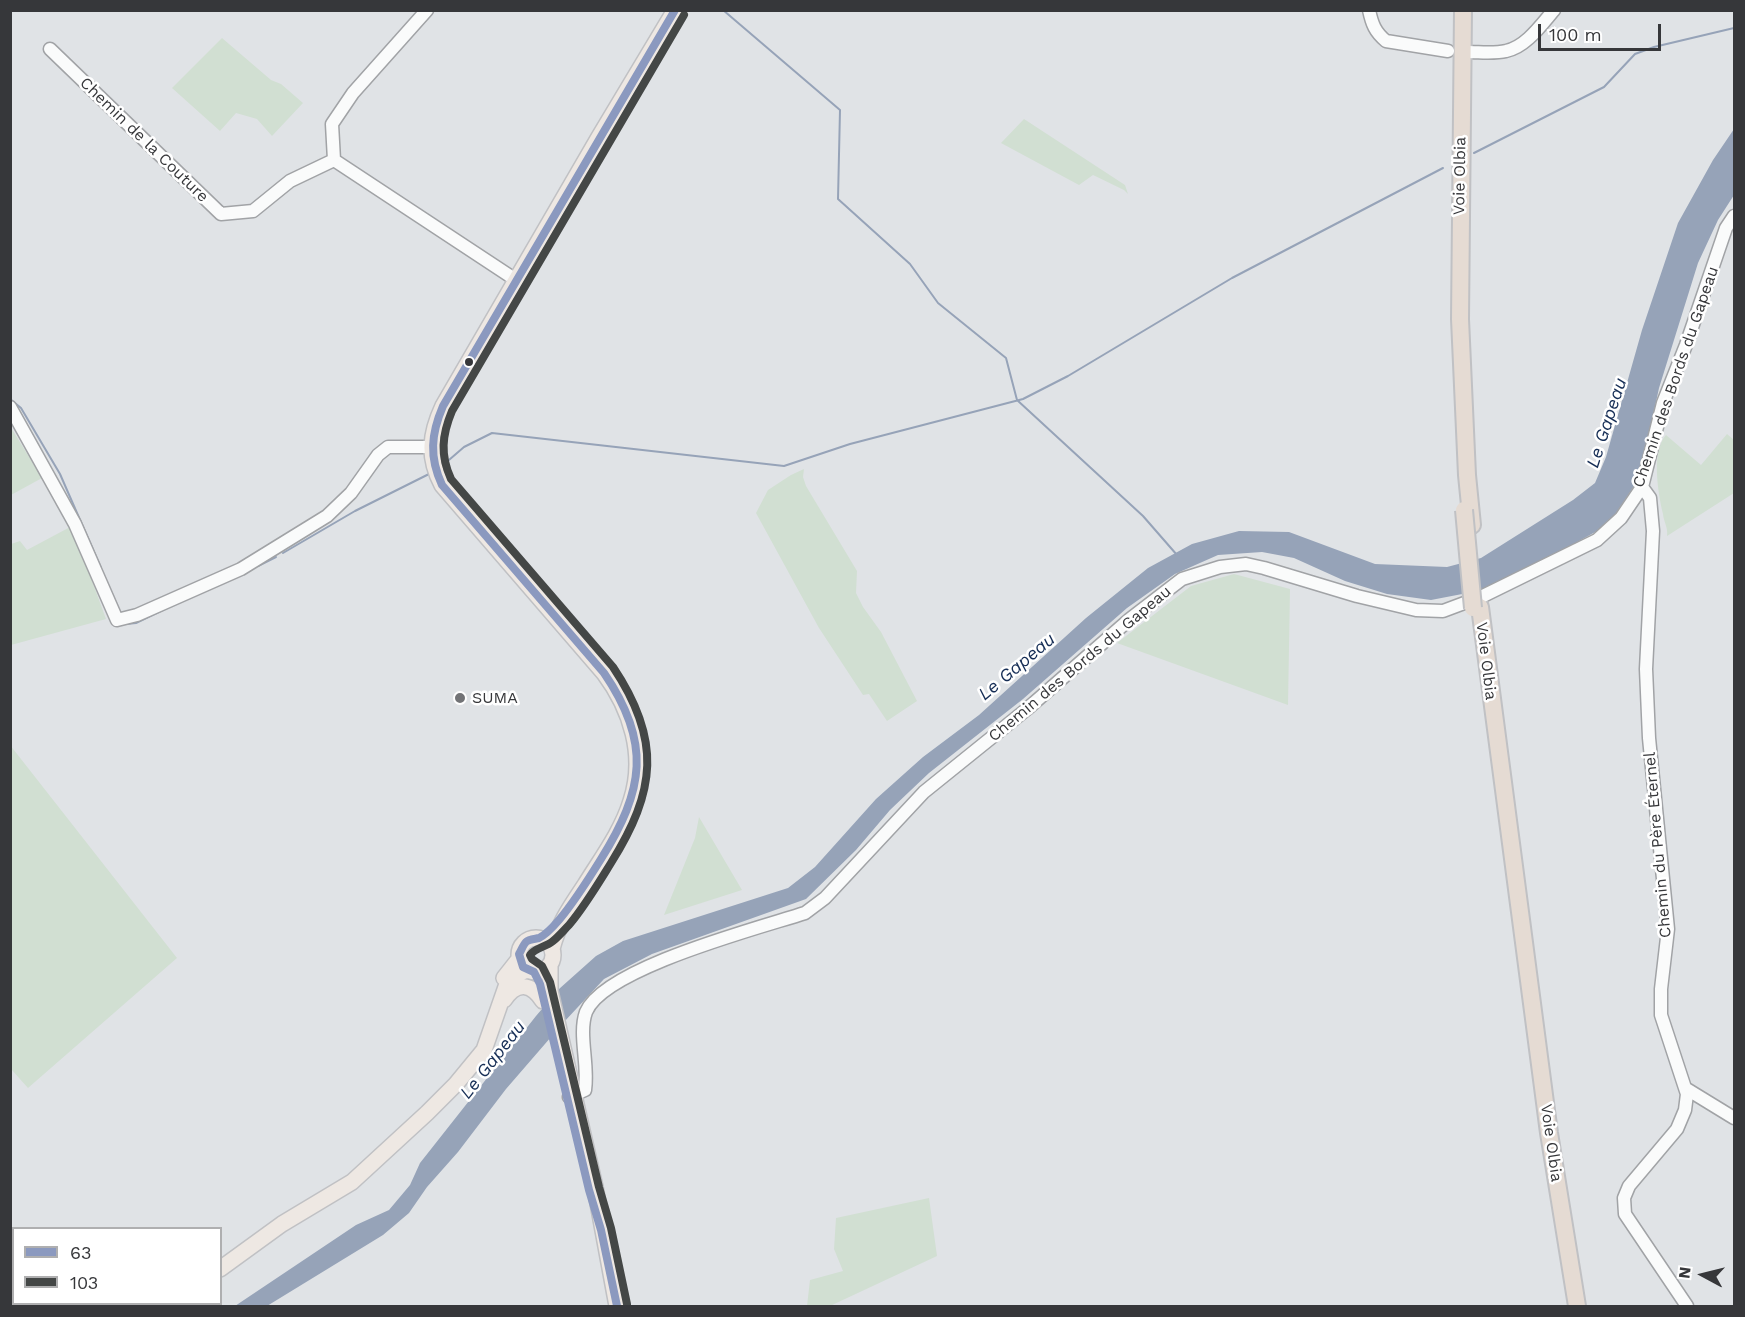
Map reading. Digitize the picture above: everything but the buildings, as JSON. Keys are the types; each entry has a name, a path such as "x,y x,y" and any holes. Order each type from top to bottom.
{"highway":[{"name":"Voie Olbia","path":"1453,10 1453,302 1467,510 1518,961 1569,1306"},
{"name":"Voie Olbia","path":"1463,10 1460,320 1467,510"},
{"name":"Voie Olbia","path":"1477,608 1551,1144 1576,1306"}],"main road":[{"path":"547,996 555,935 564,916 620,828 632,800 637,769 635,736 623,704 604,673 442,484 435,471 431,447 433,433 443,406 675,10"},
{"path":"564,916 538,938 530,939 522,945 527,967 547,996 589,1190 601,1230"},
{"path":"467,1070 482,1038 501,983 527,967 543,971 551,957 546,942 538,938"},
{"path":"222,1268 282,1224 352,1182 427,1113 484,1050 507,984 527,967"},
{"path":"501,1005 514,989 524,986 547,996"},
{"path":"559,1048 595,1187 601,1230 617,1306"}],"street":[{"path":"428,10 353,93 332,124 334,160 516,280"},
{"path":"1369,10 1372,26 1386,41 1393,44 1448,51"},
{"path":"1467,52 1507,51 1517,47 1527,40 1554,10"},
{"name":"Chemin de la Couture","path":"50,49 220,214 253,211 290,181 334,160"},
{"name":"Chemin des Bords du Gapeau","path":"572,1095 585,1090 587,1079 584,1022 587,1010 600,994 626,977 658,961 805,913 825,898 924,792 1027,709 1130,619 1182,579 1220,567 1246,564 1356,596 1416,610 1443,610 1483,596 1597,540 1621,518 1642,487 1664,403 1726,228 1734,216"},
{"path":"10,407 75,524 117,620 137,615 241,569 327,516 351,493 378,455 388,447 431,447"},
{"name":"Chemin du Père Éternel","path":"1642,487 1650,498 1653,531 1646,669 1649,738 1668,929 1661,989 1661,1015 1687,1094 1685,1110 1677,1129 1629,1186 1624,1198 1625,1214 1687,1306"},
{"path":"1685,1088 1734,1118"}],"green space":[{"path":"222,38 271,80 281,84 303,103 272,136 257,119 236,113 220,131 172,88"},
{"path":"1024,119 1125,185 1128,194 1093,175 1079,185 1001,143"},
{"path":"10,426 42,478 11,495 10,495"},
{"path":"1727,434 1734,440 1734,493 1667,536 1657,473 1658,451 1661,442 1666,435 1701,465"},
{"path":"804,469 803,477 806,486 857,571 856,593 881,632 917,701 887,721 869,694 863,695 819,628 756,513 768,490"},
{"path":"72,526 106,619 11,645 11,544 20,541 27,550"},
{"path":"1234,574 1290,589 1288,705 1117,643 1191,586"},
{"path":"10,745 177,958 28,1088 11,1069"},
{"path":"699,817 742,890 664,915 695,838"},
{"path":"929,1198 937,1256 830,1306 807,1306 810,1280 843,1271 834,1249 836,1218"}],"water":[{"path":"1734,129 1734,195 1718,220 1698,263 1659,388 1640,477 1616,513 1597,531 1536,565 1483,590 1431,600 1387,594 1345,581 1294,558 1262,552 1218,555 1175,574 1127,608 1023,699 929,773 890,810 856,850 806,899 652,954 604,979 506,1089 458,1152 427,1187 409,1213 383,1235 267,1306 235,1306 356,1225 389,1210 410,1185 420,1163 536,1016 559,989 596,956 623,941 788,888 815,867 876,799 923,757 979,715 1086,618 1148,568 1192,544 1239,531 1289,532 1375,564 1447,567 1481,558 1573,500 1595,483 1606,457 1642,330 1678,223 1713,160"}],"waterway":[{"path":"723,10 840,110 838,199 910,264 938,303 1006,358 1017,400 1143,516 1177,555"},
{"path":"1474,153 1604,87 1635,54 1654,47 1734,28"},
{"path":"442,466 464,447 492,433 784,466 850,444 1023,399 1068,376 1232,278 1443,168"},
{"path":"10,399 21,408 60,474 101,568"},
{"path":"283,553 355,511 429,474"},
{"path":"258,566 276,557"},
{"path":"126,624 136,623 171,606"}],"transit line":[{"name":"63","path":"617,1306 601,1230 589,1190 540,984 534,972 523,967 519,954 526,942 545,934 565,913 615,834 634,788 637,766 635,744 630,722 604,673 442,485 435,465 433,445 436,426 443,406 675,10"},
{"name":"103","path":"627,1304 611,1228 550,982 542,966 530,955 553,941 569,925 591,895 626,837 644,789 647,765 646,742 640,718 629,693 613,667 451,479 445,462 444,437 452,411 684,15"}],"place":[{"name":"SUMA","path":"460,698"}],"water label":[{"name":"Le Gapeau","path":"1607,423"},
{"name":"Le Gapeau","path":"1017,667"},
{"name":"Le Gapeau","path":"493,1060"}]}
